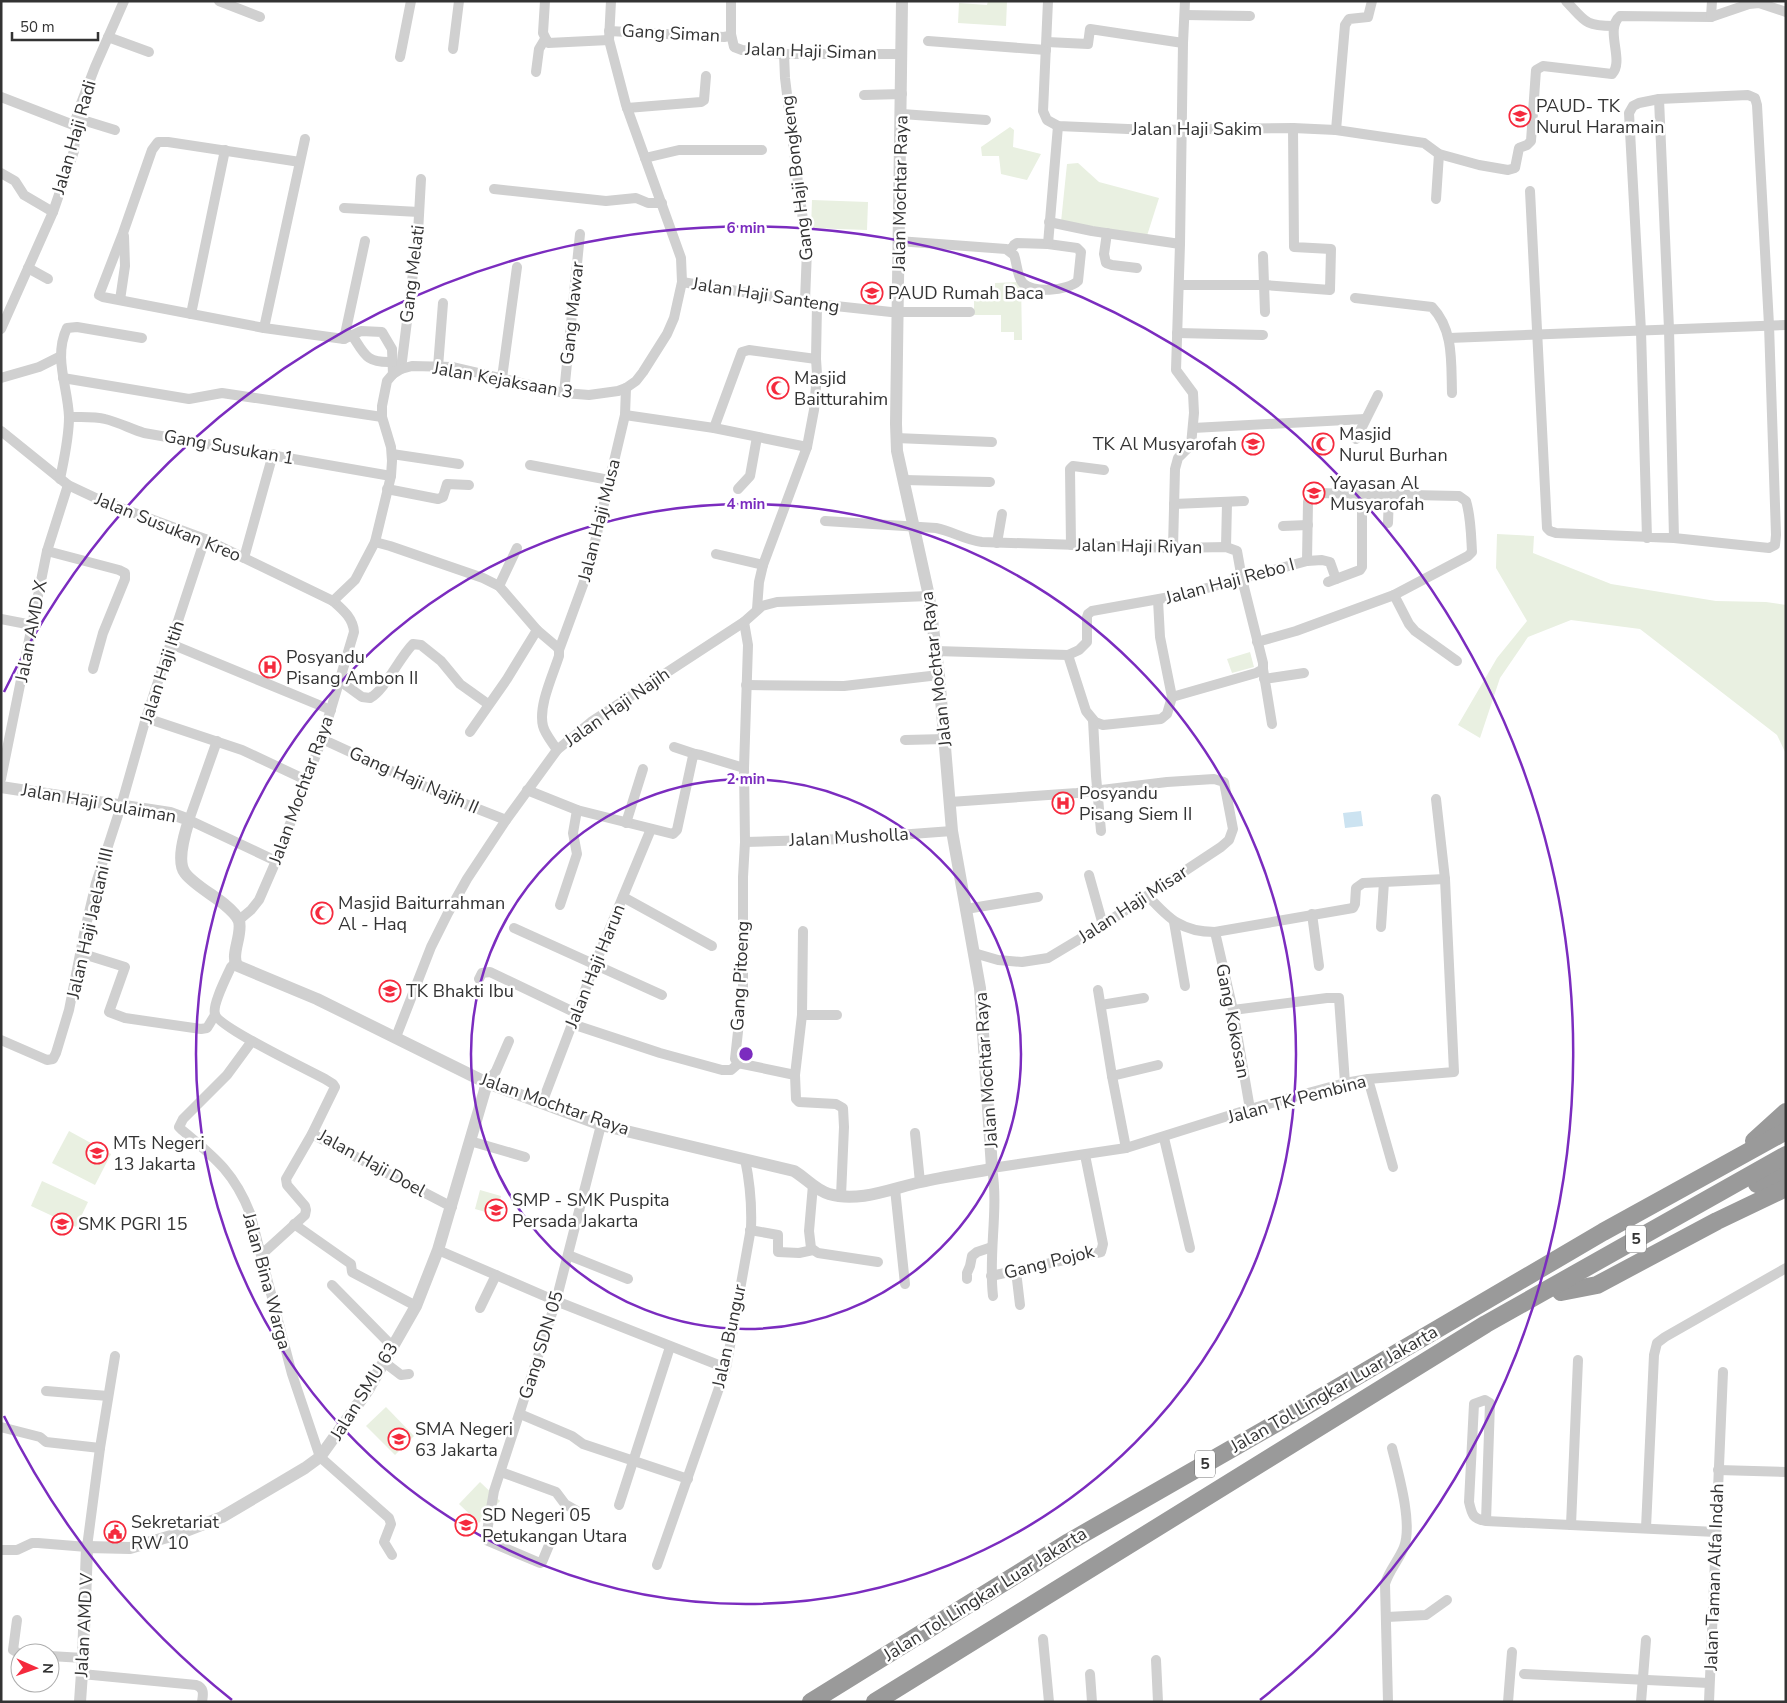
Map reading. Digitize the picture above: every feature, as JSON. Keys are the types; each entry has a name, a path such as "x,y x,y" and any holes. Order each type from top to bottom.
{"highway":[{"path":"1731,1161 1786,1112"},
{"name":"Jalan Tol Lingkar Luar Jakarta","path":"811,1702 1069,1542 1603,1232 1786,1131"},
{"name":"Jalan Tol Lingkar Luar Jakarta","path":"874,1702 1486,1324 1786,1155"},
{"path":"1486,1324 1519,1318 1708,1208 1786,1170"},
{"path":"1561,1292 1597,1285 1717,1221 1786,1188"}],"street":[{"path":"219,1 260,17"},
{"path":"400,58 411,1"},
{"path":"453,49 459,1"},
{"path":"536,72 540,49 545,40 543,33 545,1"},
{"path":"611,1 609,35 626,108 681,258 682,282 678,305 667,334 643,372 636,381 626,388"},
{"path":"731,1 731,34"},
{"name":"Jalan Mochtar Raya","path":"235,963 238,966 317,999 487,1083 601,1124 794,1171 813,1188 829,1194 841,1196 867,1195 920,1182 992,1168 980,988 952,831 939,675 929,596 896,438 898,241 902,114 902,1"},
{"path":"1048,1 1043,111 1047,120 1058,126 1048,244"},
{"path":"1173,548 1176,463 1178,458 1191,445 1193,428 1193,393 1176,370 1183,44 1186,1"},
{"path":"1336,130 1345,25 1349,19 1368,17 1372,1"},
{"path":"1566,1 1587,22 1594,25 1614,26 1620,16 1711,17 1749,4 1759,3 1786,12"},
{"path":"1711,17 1712,1"},
{"name":"Jalan Haji Radi","path":"1,329 5,310 28,268 53,212 74,152 76,122 95,67 122,2"},
{"path":"1185,15 1250,16"},
{"name":"Jalan Haji Sakim","path":"1058,126 1182,130 1293,128 1336,130 1424,143 1439,154 1479,166 1508,170 1515,168 1519,148 1531,141 1536,70 1542,66 1612,74 1616,67 1614,26"},
{"path":"928,42 1046,46 1088,44 1090,29 1183,44"},
{"name":"Gang Siman","path":"545,40 550,44 609,35 724,37 731,34"},
{"name":"Jalan Haji Siman","path":"731,34 734,47 742,50 784,54 901,54"},
{"path":"108,37 149,52"},
{"name":"Gang Haji Bongkeng","path":"784,54 793,147 807,250 805,301"},
{"path":"626,108 701,102 706,95 706,76"},
{"path":"864,95 902,94"},
{"path":"1530,191 1547,528 1556,533 1647,538 1674,538 1769,548 1775,545 1769,326 1757,105 1755,98 1748,95 1659,99 1638,103 1633,106 1630,113 1641,331 1647,538"},
{"path":"1,97 76,122 115,130"},
{"path":"1659,99 1669,329 1674,538"},
{"path":"902,114 986,120"},
{"path":"1179,286 1264,285 1330,290 1331,249 1294,247 1293,128"},
{"path":"264,328 304,138"},
{"path":"300,162 163,141 155,144 124,233 99,294 102,297 264,328 348,337 361,331 382,332 392,349 392,362 397,372 387,381 383,395 382,417 392,454 391,476 375,542 355,580 333,601"},
{"path":"191,314 225,150"},
{"path":"645,158 679,150 762,150"},
{"path":"1436,199 1439,154"},
{"path":"1,173 15,181 24,195 53,212"},
{"name":"Gang Melati","path":"397,372 418,233 421,179"},
{"path":"494,189 606,201 636,198 648,203 662,203"},
{"path":"344,208 419,212"},
{"path":"1050,222 1180,244"},
{"path":"120,300 125,266 124,233"},
{"path":"1107,233 1104,254 1106,263 1137,268"},
{"name":"Gang Mawar","path":"564,392 580,234"},
{"path":"348,337 365,241"},
{"path":"898,241 1006,249 1014,255 1022,282 1032,289 1072,286 1078,281 1080,249 1048,244 1016,243 1010,251"},
{"path":"1263,256 1265,312"},
{"path":"502,378 517,267"},
{"path":"28,268 48,279"},
{"name":"Jalan Haji Santeng","path":"682,282 817,304 898,313 970,312"},
{"path":"1355,298 1432,307 1443,321 1449,338 1452,393"},
{"path":"438,367 443,303"},
{"path":"757,609 759,582 763,565 807,447 817,374 817,304"},
{"path":"1449,338 1537,333 1786,325"},
{"name":"Jalan AMD X","path":"1,779 47,551 64,482 69,417 61,356 64,336 67,328 77,327 142,338"},
{"path":"1178,333 1263,335"},
{"path":"348,337 365,355 377,362 392,362"},
{"path":"714,428 742,352 749,350 816,359"},
{"path":"1,378 39,367 61,356"},
{"name":"Jalan Kejaksaan 3","path":"397,372 412,366 453,367 564,392 590,395 626,388"},
{"path":"63,378 189,399 222,393 382,417"},
{"name":"Jalan Haji Musa","path":"557,750 543,728 542,718 559,650 584,582 608,480 626,415 626,388"},
{"path":"1356,439 1378,395"},
{"path":"626,415 714,428 807,447"},
{"name":"Gang Susukan 1","path":"69,417 107,419 144,433 391,476"},
{"path":"1193,428 1333,419 1365,419"},
{"name":"Jalan Susukan Kreo","path":"1,431 64,482 102,501 205,540 333,601 344,610"},
{"path":"738,489 750,476 757,437"},
{"path":"896,438 992,442"},
{"path":"244,558 273,454"},
{"path":"392,454 459,464"},
{"path":"530,465 608,480"},
{"path":"1071,545 1070,469 1074,466 1104,470"},
{"path":"904,480 990,482"},
{"path":"388,489 438,499 443,497 447,484 469,485"},
{"name":"Jalan Haji Rebo I","path":"1068,655 1079,650 1087,642 1087,617 1089,612 1181,595 1307,561 1308,502 1312,495 1315,493 1362,494"},
{"path":"1257,642 1296,631 1394,595 1468,556 1472,552 1472,545 1469,511 1466,501 1459,496 1362,494 1362,567 1360,570 1332,580 1330,562 1322,560 1307,561"},
{"path":"1388,523 1389,494"},
{"path":"1174,504 1244,501"},
{"path":"1226,547 1227,502"},
{"path":"997,542 1002,514"},
{"name":"Jalan Haji Riyan","path":"826,520 944,529 965,539 975,541 1173,548 1226,547 1237,552 1263,663 1261,674 1272,724"},
{"path":"1283,526 1308,525"},
{"name":"Jalan Haji Itih","path":"121,806 146,718 205,540"},
{"path":"375,542 474,574 499,586 537,630 559,650"},
{"path":"499,586 517,548"},
{"path":"47,551 125,573 125,579 103,633 93,669"},
{"path":"716,554 763,565"},
{"path":"1394,595 1415,631 1457,662"},
{"name":"Jalan Haji Najih","path":"396,1037 431,947 467,880 506,820 557,750 591,722 744,622 757,609 769,604 790,601 929,596"},
{"path":"936,651 1068,655 1086,711 1093,720 1103,726 1161,719 1167,714 1172,697 1160,637 1158,600"},
{"name":"Jalan Mochtar Raya","path":"239,920 259,900 276,861 322,739 354,632 352,621 344,610"},
{"path":"1,619 32,625"},
{"path":"744,622 748,645 744,768 745,842"},
{"path":"470,732 507,679 537,630"},
{"path":"171,644 331,710"},
{"path":"340,682 362,697 370,698 382,686 404,654 413,644 418,644 441,661 460,684 488,704"},
{"path":"1172,697 1261,674 1304,673"},
{"path":"746,685 844,686 939,675"},
{"path":"146,718 242,750 306,780"},
{"path":"1093,720 1101,831"},
{"name":"Gang Haji Najih II","path":"322,739 450,798 506,820"},
{"path":"905,740 945,739"},
{"path":"217,741 189,820 276,861"},
{"path":"674,747 744,768"},
{"path":"527,790 577,810 673,834 677,832 692,760 695,754"},
{"path":"626,822 643,769"},
{"name":"Jalan Haji Misar","path":"974,953 998,960 1022,962 1048,958 1148,896 1221,846 1228,840 1234,829 1224,782 1203,780 1097,790"},
{"name":"Jalan Haji Sulaiman","path":"1,787 170,813 189,820 181,858 182,867 191,879 231,910 239,920"},
{"path":"950,802 1097,790"},
{"name":"Jalan TK Pembina","path":"992,1168 1126,1148 1164,1138 1250,1109 1368,1079 1454,1072 1445,878 1436,799"},
{"name":"Jalan Haji Jaelani III","path":"1,1040 41,1059 50,1060 54,1057 70,1010 80,953 96,882 121,806"},
{"path":"560,905 577,854 573,833 577,810"},
{"name":"Jalan Haji Harun","path":"542,1103 595,964 651,829"},
{"name":"Jalan Musholla","path":"745,842 844,839 952,831"},
{"name":"Gang Pitoeng","path":"739,1063 734,1059 743,986 743,877 745,842"},
{"path":"1090,875 1103,925"},
{"path":"1148,896 1174,922 1193,930 1215,932 1352,908 1355,904 1356,888 1363,883 1445,878"},
{"path":"1381,927 1384,882"},
{"path":"623,896 712,946"},
{"path":"966,909 1038,897"},
{"path":"1312,914 1318,966"},
{"path":"80,953 125,967 109,1012 125,1018 201,1029 207,1028 215,1015 216,1005 235,963 234,958 240,934 239,920"},
{"path":"1174,922 1185,986"},
{"path":"514,928 662,995"},
{"path":"803,931 802,1015 795,1074 795,1094 797,1101 836,1104 843,1108 841,1196"},
{"name":"Gang Kokosan","path":"1215,932 1233,1010 1250,1109"},
{"path":"479,980 482,973 490,972 576,1013"},
{"path":"1098,990 1126,1148"},
{"path":"1101,1005 1144,998"},
{"path":"1233,1010 1339,998 1345,1084"},
{"name":"Jalan Haji Doel","path":"215,1015 220,1021 252,1041 334,1085 334,1091 312,1134 452,1206"},
{"path":"802,1015 837,1016"},
{"path":"572,1024 660,1054 722,1070 731,1070 739,1063 795,1074"},
{"name":"Jalan Bina Warga","path":"252,1041 227,1075 183,1119 179,1127 224,1166 243,1193 250,1213 292,1374 320,1457"},
{"path":"487,1083 496,1071 509,1041"},
{"path":"1112,1076 1158,1065"},
{"path":"1368,1079 1393,1167"},
{"name":"Jalan SMU 63","path":"88,1547 130,1548 181,1533 222,1517 305,1468 320,1457 353,1413 416,1306 438,1250 487,1083"},
{"name":"Gang SDN 05","path":"552,1538 540,1563 486,1539 494,1491 556,1301 601,1124"},
{"path":"915,1133 920,1182"},
{"path":"261,1255 305,1215 306,1210 303,1204 287,1185 286,1179 312,1134"},
{"path":"1164,1138 1190,1248"},
{"path":"470,1141 525,1157"},
{"name":"Gang Pojok","path":"991,1276 1099,1253 1103,1244 1085,1155"},
{"name":"Jalan Bungur","path":"657,1565 726,1368 752,1209 750,1187 744,1159"},
{"path":"992,1168 994,1179 991,1276 993,1296"},
{"path":"813,1188 809,1231 810,1245 813,1250 818,1253 878,1262"},
{"path":"895,1189 905,1284"},
{"path":"294,1224 351,1264 352,1272 416,1306"},
{"path":"750,1230 778,1236 778,1252 799,1253 813,1250"},
{"path":"967,1279 966,1272 970,1266 972,1256 977,1252 992,1247"},
{"path":"438,1250 556,1301 726,1368"},
{"path":"568,1255 628,1279"},
{"path":"1646,1528 1654,1355 1657,1343 1664,1337 1786,1268"},
{"path":"1016,1271 1020,1305"},
{"path":"480,1308 496,1275"},
{"path":"332,1285 392,1347"},
{"path":"619,1505 670,1347"},
{"path":"1,1550 17,1550 32,1543 88,1547 100,1448 116,1356"},
{"path":"1571,1525 1578,1360"},
{"path":"384,1362 402,1375 409,1374"},
{"name":"Jalan Taman Alfa Indah","path":"1709,1702 1722,1372"},
{"path":"46,1391 108,1396"},
{"path":"1486,1521 1490,1403 1485,1400 1474,1404 1469,1502 1473,1516 1477,1519 1486,1521 1716,1532"},
{"path":"520,1414 572,1436 583,1444 688,1479"},
{"path":"1,1427 40,1437 46,1442 100,1448"},
{"path":"1388,1702 1385,1584 1388,1574 1404,1547 1407,1537 1406,1509 1392,1448"},
{"path":"320,1457 389,1518 391,1524 384,1542 392,1555"},
{"name":"Jalan Taman Alfa Indah","path":"1718,1470 1786,1472"},
{"path":"501,1472 556,1492 565,1504 584,1515"},
{"name":"Jalan AMD V","path":"80,1702 88,1547"},
{"path":"1387,1616 1426,1615 1446,1600"},
{"path":"14,1643 17,1620"},
{"path":"1043,1639 1049,1702"},
{"path":"1641,1702 1646,1640"},
{"path":"1508,1702 1512,1652"},
{"path":"60,1657 83,1658"},
{"path":"1156,1660 1158,1702"},
{"path":"82,1674 196,1685 202,1688 202,1696"},
{"path":"1090,1674 1092,1702"},
{"name":"Jalan Taman Alfa Indah","path":"1524,1674 1709,1683"}],"green space":[{"path":"988,1 1007,1 1006,26 958,23 959,3 987,5"},
{"path":"1010,127 1014,130 1013,147 1041,154 1027,180 1001,174 999,156 982,156 981,147"},
{"path":"1078,163 1099,182 1159,198 1145,242 1061,222 1067,164"},
{"path":"812,200 868,202 867,230 811,228"},
{"path":"1021,282 1022,340 1014,340 1014,332 1001,332 1001,315 974,315 974,299 995,299 995,283"},
{"path":"1497,534 1534,536 1533,553 1611,584 1716,601 1766,602 1786,605 1786,754 1777,735 1640,629 1571,620 1528,637 1500,678 1480,738 1458,725 1497,658 1527,621 1496,568"},
{"path":"1250,652 1254,667 1232,673 1227,659"},
{"path":"69,1131 111,1154 95,1185 52,1163"},
{"path":"42,1181 88,1202 76,1227 31,1206"},
{"path":"480,1190 501,1196 496,1215 475,1209"},
{"path":"386,1407 414,1436 395,1455 366,1426"},
{"path":"480,1482 500,1501 479,1523 459,1504"}],"water":[{"path":"1361,811 1363,826 1345,828 1343,813"}],"place":[{"name":"PAUD- TK Nurul Haramain","path":"1520,116"},
{"name":"PAUD Rumah Baca","path":"872,293"},
{"name":"Masjid Baitturahim","path":"778,388"},
{"name":"TK Al Musyarofah","path":"1253,444"},
{"name":"Masjid Nurul Burhan","path":"1323,444"},
{"name":"Yayasan Al Musyarofah","path":"1314,493"},
{"name":"Posyandu Pisang Ambon II","path":"270,667"},
{"name":"Posyandu Pisang Siem II","path":"1063,803"},
{"name":"Masjid Baiturrahman Al - Haq","path":"322,913"},
{"name":"TK Bhakti Ibu","path":"390,991"},
{"name":"MTs Negeri 13 Jakarta","path":"97,1153"},
{"name":"SMP - SMK Puspita Persada Jakarta","path":"496,1210"},
{"name":"SMK PGRI 15","path":"62,1224"},
{"name":"SMA Negeri 63 Jakarta","path":"399,1439"},
{"name":"SD Negeri 05 Petukangan Utara","path":"466,1525"},
{"name":"Sekretariat RW 10","path":"115,1532"}]}
